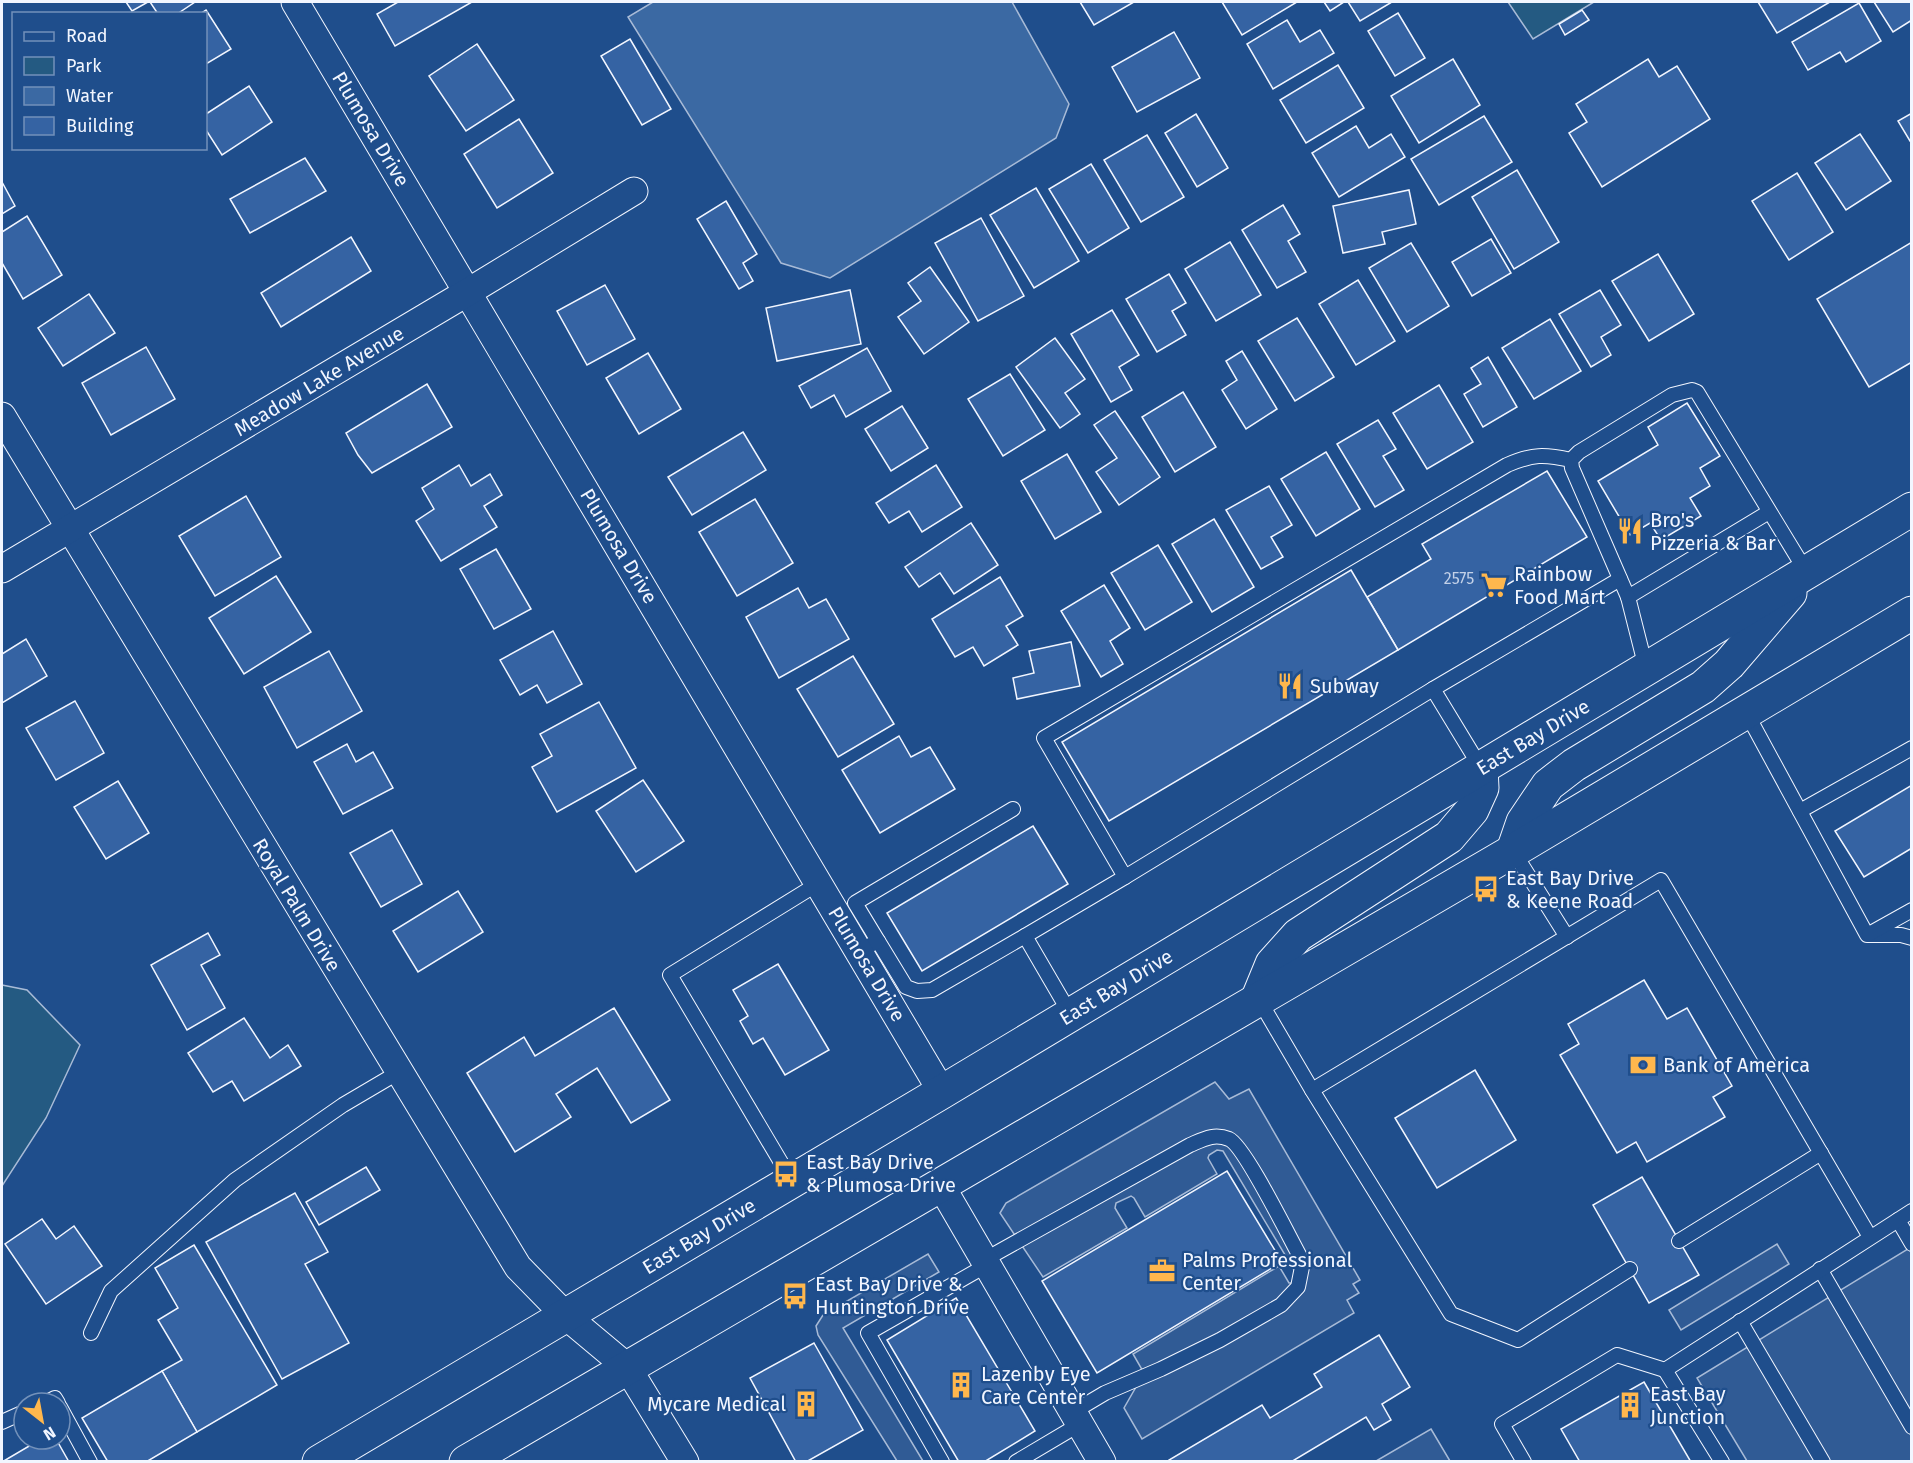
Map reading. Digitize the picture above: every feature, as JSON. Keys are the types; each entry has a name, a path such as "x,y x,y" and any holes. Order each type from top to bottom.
{"main road":[{"name":"East Bay Drive","path":"319,1461 942,1092 1911,509"},
{"path":"1513,851 1523,822 1548,784 1574,765 1703,687 1729,664 1806,573"},
{"path":"466,1461 1513,851 1911,613"},
{"path":"1258,998 1272,964 1298,935 1449,837 1472,810 1482,788 1481,768"}],"street":[{"name":"Plumosa Drive","path":"295,2 819,884 868,946 942,1092"},
{"name":"Meadow Lake Avenue","path":"2,569 634,191"},
{"name":"Royal Palm Drive","path":"2,416 518,1267 566,1316 627,1367 685,1461"},
{"path":"940,1184 1102,1461"}],"lane":[{"path":"1571,460 1579,452 1672,395 1692,390 1697,392 1806,573"},
{"path":"1125,877 1044,738 1507,465 1527,456 1544,454 1571,460"},
{"path":"1571,460 1572,468 1628,597 1647,668"},
{"path":"1628,597 1769,512"},
{"path":"1013,809 855,903 868,946 906,987 917,991 932,990 1125,877 1432,689 1620,579"},
{"path":"1432,689 1481,768"},
{"path":"1746,712 1867,935"},
{"path":"1800,811 1911,748"},
{"path":"1513,851 1567,937"},
{"path":"1312,1090 1661,880 1870,1237"},
{"path":"792,1181 670,975 819,884"},
{"path":"1867,935 1911,910"},
{"path":"1867,935 1901,935 1911,938"},
{"path":"1025,936 1071,1014"},
{"path":"1258,998 1312,1090 1451,1314 1518,1340 1630,1269"},
{"path":"91,1333 111,1291 235,1180 343,1105 399,1072"},
{"path":"942,1461 868,1333 985,1262 1190,1145 1213,1135 1231,1140 1245,1156 1303,1262 1298,1287 1281,1305 1220,1340 1105,1393 1077,1418 1016,1461"},
{"path":"1679,1241 1821,1153"},
{"path":"1665,1370 1911,1211"},
{"path":"1898,1220 1911,1244"},
{"path":"1820,1269 1911,1427"},
{"path":"1740,1321 1823,1461"},
{"path":"1524,1461 1502,1424 1617,1355 1665,1370 1722,1461"},
{"path":"72,1429 90,1461"}],"green space":[{"path":"1508,2 1594,2 1533,39"},
{"path":"2,985 27,990 80,1045 46,1118 2,1186"}],"shaded area":[{"path":"1215,1082 1229,1099 1249,1089 1360,1280 1353,1284 1359,1293 1347,1300 1354,1313 1142,1439 1124,1408 1144,1373 1133,1354 1279,1266 1289,1283 1292,1283 1297,1275 1223,1151 1217,1150 1208,1158 1217,1174 1145,1217 1131,1196 1116,1203 1115,1208 1127,1228 1043,1277 1000,1213 1006,1203"},
{"path":"1777,1244 1789,1264 1681,1330 1669,1310"},
{"path":"1911,1247 1911,1461 1747,1461 1697,1378"},
{"path":"928,1254 939,1272 843,1328 923,1461 897,1461 818,1335 816,1326 823,1315"},
{"path":"1431,1429 1450,1461 1376,1461"}],"water":[{"path":"653,2 1012,2 1069,104 1056,138 830,278 781,263 628,17"}],"building":[{"path":"126,2 148,2 132,11"},
{"path":"150,2 195,2 180,12 157,12"},
{"path":"398,2 472,2 395,46 377,14"},
{"path":"1080,2 1134,2 1094,25"},
{"path":"1222,2 1297,2 1242,35"},
{"path":"1324,2 1344,2 1330,11"},
{"path":"1348,2 1392,2 1360,21"},
{"path":"1758,2 1830,2 1777,33"},
{"path":"1874,2 1912,2 1912,20 1893,32"},
{"path":"1859,3 1881,41 1846,62 1840,52 1808,70 1792,42"},
{"path":"206,10 231,49 207,63 207,12 203,12"},
{"path":"1582,10 1589,20 1565,35 1559,24"},
{"path":"1398,13 1425,58 1395,76 1368,31"},
{"path":"1287,20 1300,42 1320,30 1334,53 1273,89 1247,44"},
{"path":"1174,32 1200,78 1137,112 1112,67"},
{"path":"630,39 671,109 642,125 601,56"},
{"path":"477,44 514,100 466,131 429,76"},
{"path":"1453,59 1480,105 1419,143 1391,96"},
{"path":"1648,59 1659,77 1677,66 1710,119 1602,187 1569,133 1587,122 1576,104"},
{"path":"1338,65 1364,108 1306,143 1280,100"},
{"path":"249,86 272,122 222,155 207,132 207,113"},
{"path":"1912,113 1912,140 1910,141 1898,121"},
{"path":"1196,114 1228,168 1197,187 1165,133"},
{"path":"1484,116 1512,162 1439,205 1411,159"},
{"path":"519,119 553,173 497,208 464,154"},
{"path":"1356,126 1369,148 1391,134 1405,157 1339,197 1312,153"},
{"path":"1860,134 1891,181 1846,210 1815,163"},
{"path":"1147,135 1184,197 1141,222 1104,160"},
{"path":"305,158 326,191 250,233 230,199"},
{"path":"1091,164 1129,228 1088,253 1049,189"},
{"path":"1517,170 1559,242 1514,269 1472,197"},
{"path":"1797,173 1833,232 1789,260 1752,201"},
{"path":"2,182 15,206 2,214"},
{"path":"1036,188 1079,261 1034,288 990,215"},
{"path":"1409,190 1416,224 1382,232 1385,244 1343,253 1333,206"},
{"path":"726,201 757,254 743,263 753,281 739,289 697,219"},
{"path":"1283,205 1300,234 1288,241 1306,272 1277,288 1242,230"},
{"path":"27,216 62,275 23,299 2,263 2,232"},
{"path":"981,218 1024,296 978,321 935,243"},
{"path":"351,237 371,271 281,327 261,293"},
{"path":"1491,239 1511,273 1472,296 1452,262"},
{"path":"1230,242 1261,295 1216,321 1185,269"},
{"path":"1912,242 1912,362 1869,387 1817,299"},
{"path":"1411,243 1449,306 1407,332 1369,268"},
{"path":"1658,254 1694,314 1649,341 1612,281"},
{"path":"930,267 969,322 924,354 898,317 921,301 908,283"},
{"path":"1169,274 1186,303 1172,311 1186,335 1157,352 1126,299"},
{"path":"1358,280 1395,341 1356,365 1319,304"},
{"path":"605,285 635,339 587,365 557,311"},
{"path":"850,290 861,344 777,361 766,308"},
{"path":"1600,290 1621,325 1601,337 1611,355 1591,367 1559,314"},
{"path":"89,294 115,333 63,366 38,328"},
{"path":"1112,310 1139,355 1119,367 1132,390 1111,402 1071,334"},
{"path":"1297,318 1334,377 1295,401 1258,341"},
{"path":"1550,319 1581,371 1534,399 1502,348"},
{"path":"1055,338 1085,379 1065,393 1080,414 1060,428 1016,367"},
{"path":"146,347 175,399 111,435 82,383"},
{"path":"867,348 891,391 846,417 834,395 811,408 799,386"},
{"path":"1242,351 1277,409 1246,429 1222,390 1237,380 1226,361"},
{"path":"648,353 681,409 639,434 606,378"},
{"path":"1488,357 1517,407 1483,427 1464,394 1481,384 1471,368"},
{"path":"1010,374 1045,430 1003,456 968,399"},
{"path":"427,384 452,427 372,473 358,455 346,433"},
{"path":"1439,385 1473,442 1427,469 1393,413"},
{"path":"1183,392 1216,447 1175,472 1142,417"},
{"path":"1687,403 1720,456 1700,468 1710,486 1690,498 1701,516 1661,540 1650,523 1630,535 1598,481 1658,445 1648,427"},
{"path":"902,406 928,448 891,471 865,429"},
{"path":"1115,411 1160,477 1119,505 1096,472 1117,458 1094,425"},
{"path":"1378,420 1396,449 1383,456 1404,490 1375,507 1337,444"},
{"path":"743,432 766,470 692,515 668,477"},
{"path":"1326,452 1360,509 1316,536 1281,479"},
{"path":"1067,454 1101,512 1055,539 1021,481"},
{"path":"459,465 471,486 490,474 502,495 484,506 497,527 441,561 416,521 434,509 422,488"},
{"path":"936,465 962,507 922,532 909,511 889,523 876,503"},
{"path":"1547,471 1587,537 1398,650 1367,597 1431,559 1422,544"},
{"path":"1269,486 1292,525 1271,537 1283,557 1261,569 1226,510"},
{"path":"246,496 281,557 215,596 179,536"},
{"path":"755,499 793,563 737,596 699,532"},
{"path":"1214,519 1254,587 1212,612 1172,544"},
{"path":"971,523 998,565 954,594 940,573 919,587 905,567"},
{"path":"1158,545 1192,602 1145,630 1111,573"},
{"path":"496,549 531,609 494,629 460,569"},
{"path":"1351,570 1398,650 1109,821 1062,742"},
{"path":"276,576 311,632 244,674 209,618"},
{"path":"1000,577 1023,616 1006,626 1018,645 984,666 973,647 955,657 932,619"},
{"path":"1104,585 1130,628 1110,641 1123,664 1101,677 1061,611"},
{"path":"798,588 809,608 826,599 849,639 779,678 746,617"},
{"path":"553,631 582,684 547,703 537,685 520,695 500,660"},
{"path":"26,639 47,676 2,703 2,654"},
{"path":"1071,642 1080,686 1017,699 1013,678 1034,673 1029,651"},
{"path":"329,651 362,711 297,748 264,687"},
{"path":"853,656 894,724 838,757 797,689"},
{"path":"75,701 104,753 56,780 26,728"},
{"path":"599,702 636,768 557,812 532,767 552,756 540,734"},
{"path":"899,736 911,757 930,747 955,789 880,833 842,770"},
{"path":"347,744 356,762 373,752 393,788 343,814 314,762"},
{"path":"643,780 684,841 636,872 596,811"},
{"path":"118,781 149,833 106,859 74,807"},
{"path":"1912,785 1912,848 1864,877 1835,831"},
{"path":"1033,826 1068,884 922,971 887,913"},
{"path":"392,830 422,884 381,907 350,853"},
{"path":"458,891 483,932 418,972 393,931"},
{"path":"208,933 220,955 201,965 225,1008 187,1030 151,965"},
{"path":"778,964 829,1050 785,1075 763,1038 753,1044 740,1021 748,1016 733,990"},
{"name":"Bank of America","path":"1644,980 1667,1019 1687,1008 1732,1086 1713,1097 1725,1117 1647,1162 1636,1142 1617,1153 1560,1055 1579,1044 1568,1024"},
{"path":"614,1008 670,1100 631,1123 597,1068 556,1094 571,1117 515,1152 467,1073 524,1037 535,1056"},
{"path":"244,1018 270,1058 288,1045 301,1066 244,1101 232,1081 213,1092 188,1053"},
{"path":"1475,1070 1516,1140 1437,1188 1395,1118"},
{"path":"366,1167 380,1190 319,1225 306,1202"},
{"name":"Palms Professional Center","path":"1227,1171 1282,1262 1097,1373 1042,1281"},
{"path":"1642,1177 1699,1275 1649,1303 1593,1205"},
{"path":"295,1193 328,1252 305,1264 349,1343 282,1379 206,1242"},
{"path":"42,1219 56,1239 74,1226 102,1266 46,1304 5,1244"},
{"path":"194,1245 277,1385 197,1432 162,1371 182,1360 158,1320 178,1308 155,1268"},
{"name":"Lazenby Eye Care Center","path":"956,1298 1035,1431 984,1462 959,1462 887,1340"},
{"path":"1379,1335 1410,1387 1382,1404 1391,1420 1374,1430 1366,1417 1291,1462 1170,1462 1169,1460 1262,1405 1270,1418 1322,1387 1314,1374"},
{"name":"Mycare Medical","path":"814,1343 863,1430 806,1462 796,1462 750,1378"},
{"path":"162,1371 197,1432 146,1462 108,1462 82,1418"},
{"name":"East Bay Junction","path":"1644,1382 1691,1462 1580,1462 1561,1429"},
{"path":"21,1451 63,1451 69,1462 2,1462"}],"place":[{"name":"Bro's Pizzeria & Bar","path":"1630,531"},
{"name":"Rainbow Food Mart","path":"1494,585"},
{"name":"Subway","path":"1290,686"},
{"name":"East Bay Drive & Keene Road","path":"1486,889"},
{"name":"Bank of America","path":"1643,1065"},
{"name":"East Bay Drive & Plumosa Drive","path":"786,1174"},
{"name":"Palms Professional Center","path":"1162,1271"},
{"name":"East Bay Drive & Huntington Drive","path":"795,1296"},
{"name":"Lazenby Eye Care Center","path":"961,1385"},
{"name":"Mycare Medical","path":"806,1404"},
{"name":"East Bay Junction","path":"1630,1405"}]}
